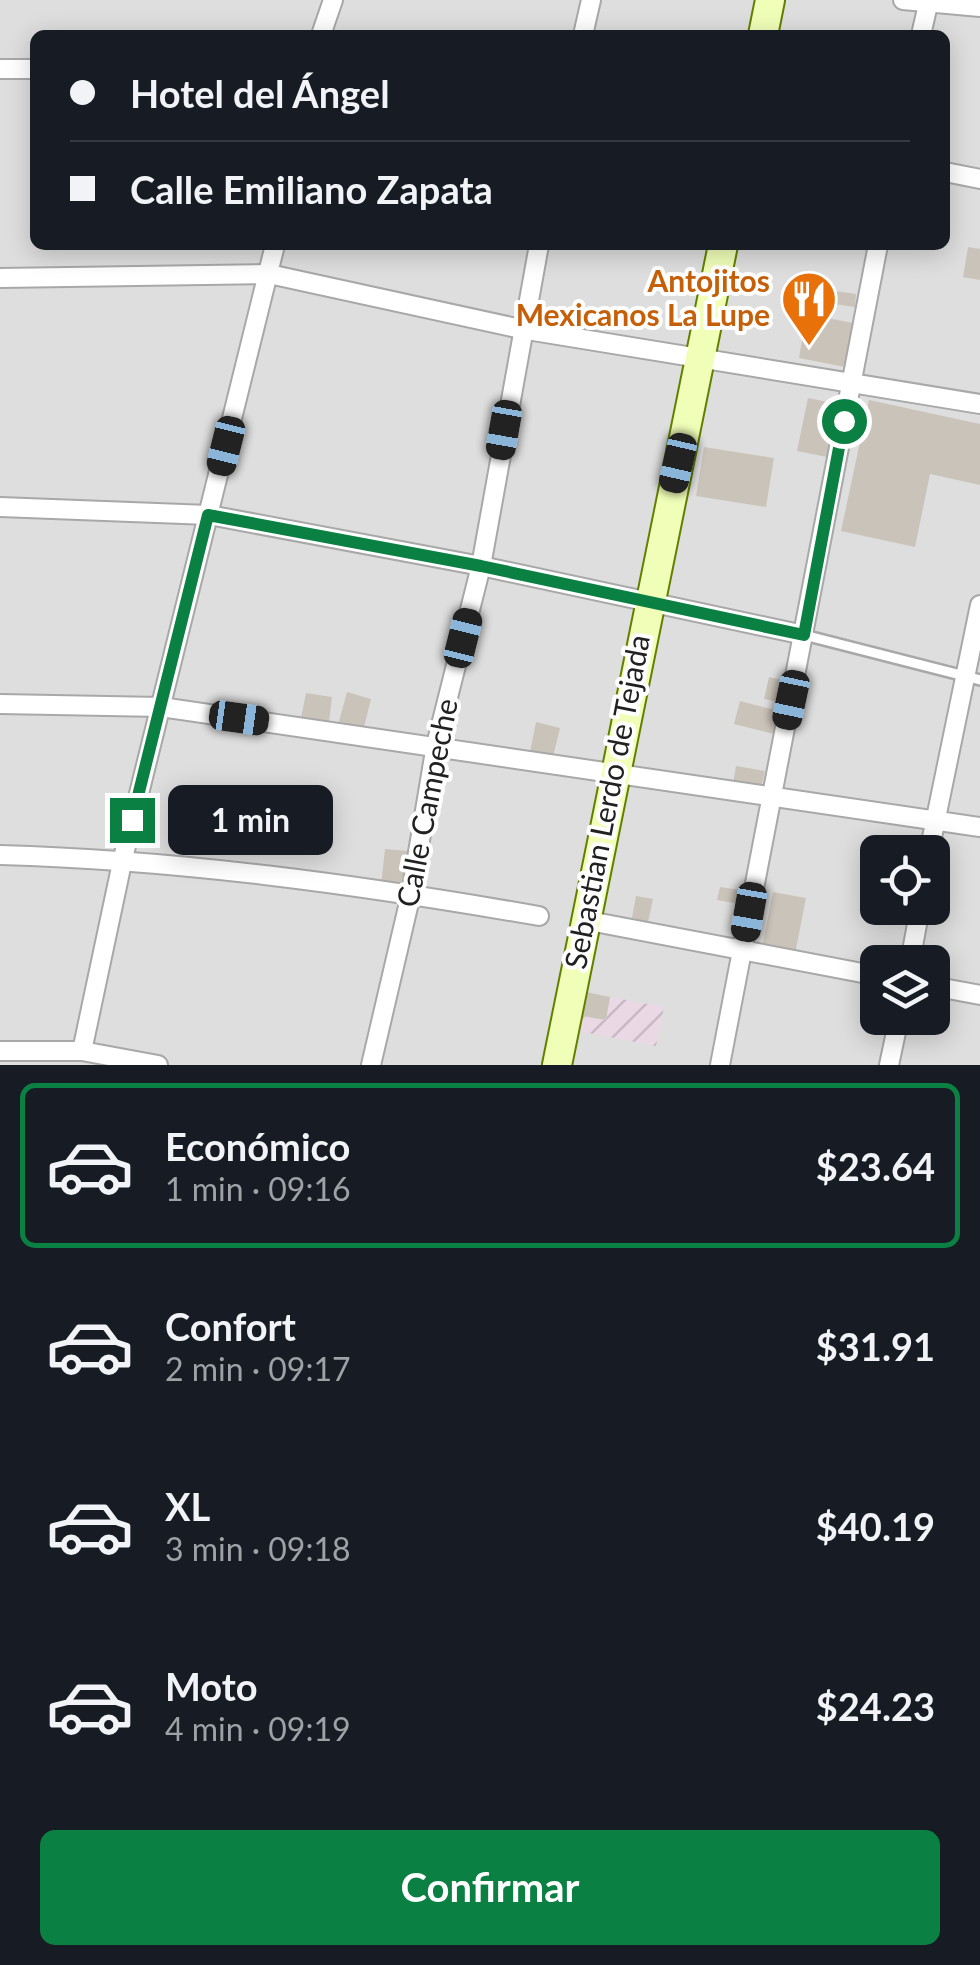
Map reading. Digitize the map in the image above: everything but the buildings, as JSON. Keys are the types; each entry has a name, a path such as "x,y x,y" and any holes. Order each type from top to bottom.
{"main road":[{"path":"764,30 770,0"},
{"name":"Sebastian Lerdo de Tejada","path":"557,1065 647,602 721,250"}],"street":[{"path":"323,30 333,0"},
{"path":"584,30 590,0"},
{"path":"903,0 980,7"},
{"path":"922,30 928,1"},
{"path":"0,69 30,69"},
{"path":"950,173 980,179"},
{"path":"82,1051 122,858 274,250"},
{"name":"Calle Campeche","path":"372,1065 411,894 436,745 481,566 537,250"},
{"path":"720,1065 877,250"},
{"path":"0,278 269,274 521,328 980,404"},
{"path":"0,506 208,515 481,566 804,635"},
{"path":"932,835 972,678 980,605"},
{"path":"0,704 160,707 980,827"},
{"path":"0,854 122,858 411,894 539,916"},
{"path":"584,920 860,973"},
{"path":"950,989 980,995"},
{"path":"889,1065 895,1035"},
{"path":"0,1051 32,1058 82,1051 158,1065"}],"lane":[{"path":"804,635 972,678"}],"shaded area":[{"path":"0,0 980,0 980,1065 0,1065"},
{"path":"610,997 664,1007 656,1046 579,1031 582,1016 606,1020"}],"place":[{"name":"Antojitos Mexicanos La Lupe","path":"809,348"}],"route":[{"path":"132,820 208,515 481,566 804,635 844,421"}]}
